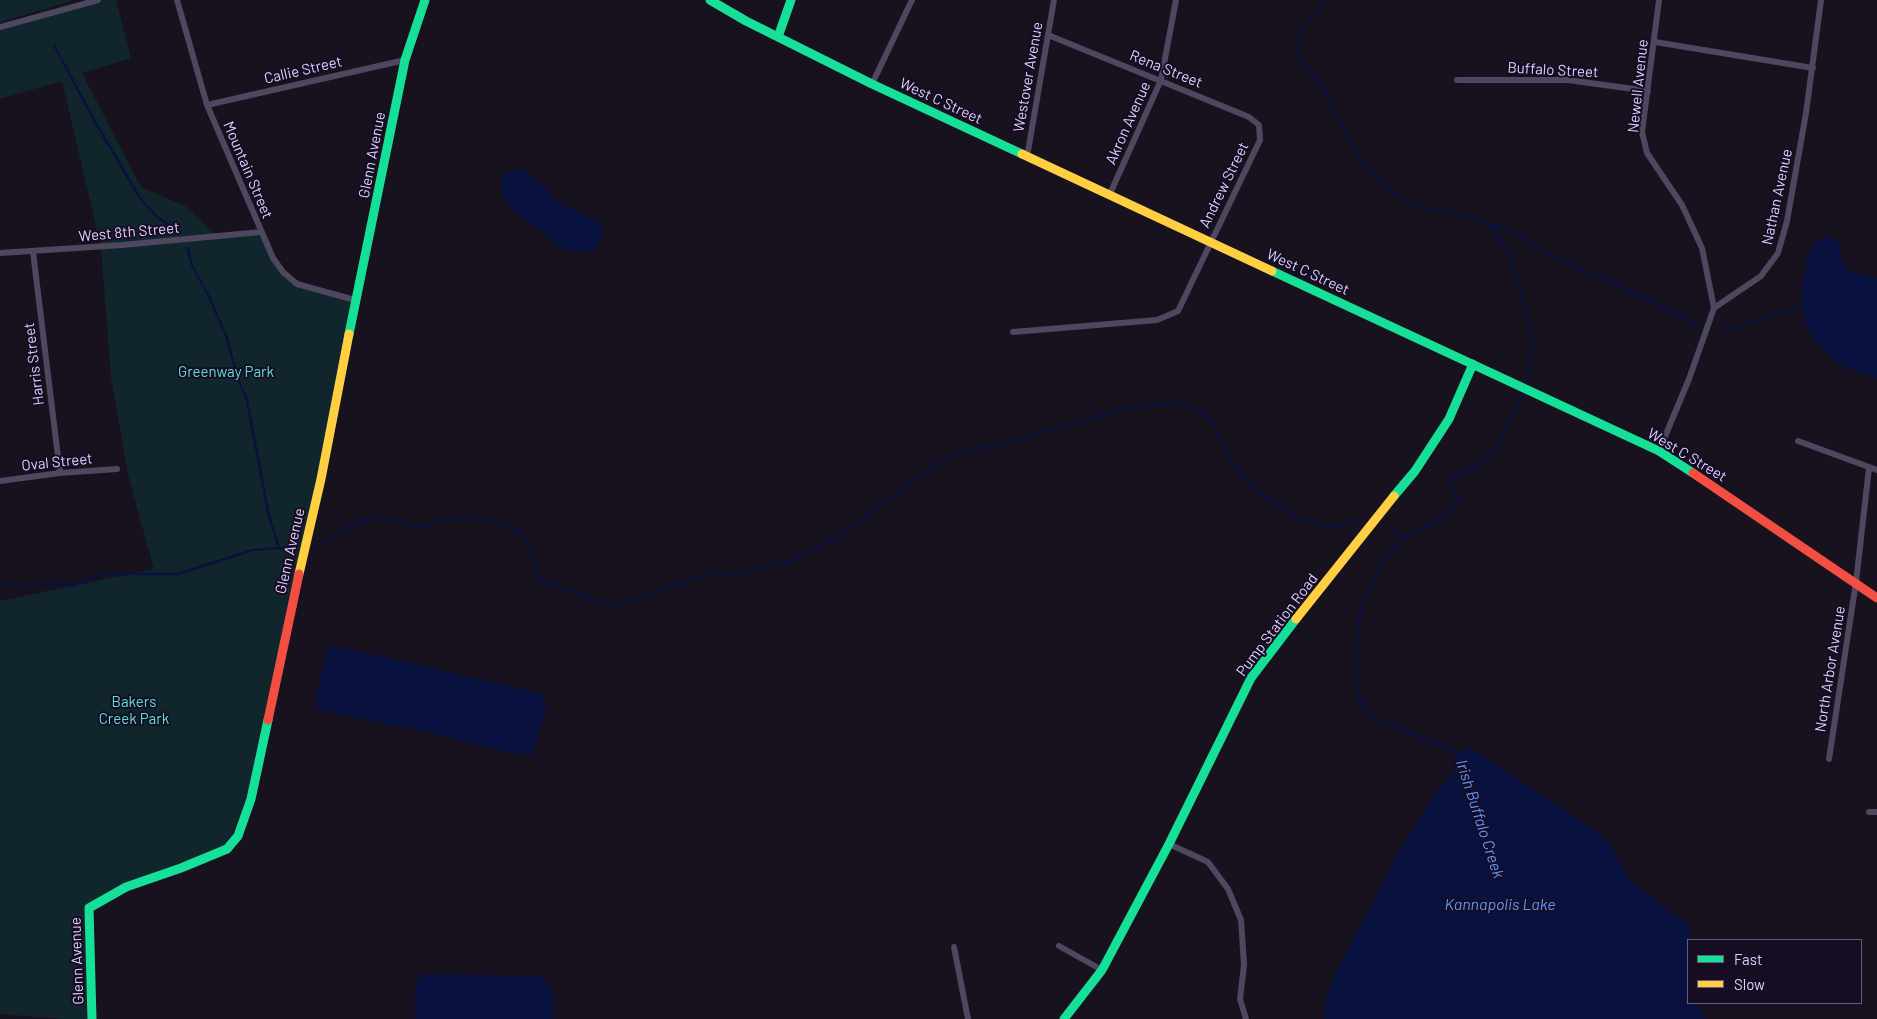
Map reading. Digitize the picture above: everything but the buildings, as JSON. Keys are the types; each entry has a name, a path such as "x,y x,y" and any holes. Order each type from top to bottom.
{"street":[{"path":"0,27 80,2 98,0"},
{"name":"Mountain Street","path":"177,0 207,105 273,258 282,272 297,284 355,300"},
{"name":"Glenn Avenue","path":"92,1019 89,908 126,887 181,868 227,849 238,836 251,800 294,595 321,479 355,300 405,60 425,0"},
{"name":"West C Street","path":"710,0 778,37 872,84 1660,451 1736,500 1877,598"},
{"path":"778,37 791,0"},
{"path":"872,84 912,0"},
{"name":"Westover Avenue","path":"1027,157 1054,0"},
{"name":"Akron Avenue","path":"1109,196 1161,80 1176,0"},
{"name":"Newell Avenue","path":"1659,0 1642,132 1647,153 1682,205 1702,248 1714,308"},
{"name":"Nathan Avenue","path":"1714,308 1761,276 1778,253 1787,221 1814,68 1821,0"},
{"name":"Rena Street","path":"1048,35 1249,117 1259,125 1260,140"},
{"path":"1655,42 1814,68"},
{"name":"Callie Street","path":"207,105 405,60"},
{"name":"Buffalo Street","path":"1457,80 1568,80 1648,91"},
{"name":"Andrew Street","path":"1013,332 1157,320 1178,311 1260,140"},
{"name":"West 8th Street","path":"0,253 122,245 261,232"},
{"name":"Harris Street","path":"33,252 60,473"},
{"path":"1660,451 1689,379 1714,308"},
{"name":"Pump Station Road","path":"1064,1019 1102,970 1169,844 1251,678 1309,601 1415,471 1449,419 1473,364"},
{"path":"1798,441 1877,470"},
{"name":"North Arbor Avenue","path":"1829,759 1856,582 1869,468"},
{"name":"Oval Street","path":"0,481 60,473 117,469"},
{"path":"1869,812 1877,812"},
{"path":"1169,844 1208,862 1228,889 1241,920 1244,964 1240,999 1246,1019"},
{"path":"1059,946 1102,970"},
{"path":"954,947 968,1019"}],"green space":[{"path":"0,0 72,0 72,1 0,22"},
{"path":"99,0 116,0 131,58 82,73 141,187 185,206 217,236 261,232 276,262 297,284 355,300 251,799 227,849 126,887 89,908 92,1019 65,1019 0,1014 0,601 154,569 128,475 111,377 101,247 62,81 0,99 0,27"}],"water":[{"path":"521,169 542,184 559,203 597,221 602,226 603,235 595,249 582,252 568,251 559,247 540,230 516,214 504,198 500,180 505,173"},
{"path":"1824,237 1829,237 1840,244 1843,263 1851,272 1877,278 1877,378 1835,362 1818,345 1806,326 1801,288 1805,264 1808,255 1817,241"},
{"path":"333,645 543,694 547,704 533,754 516,754 436,734 322,711 316,706 316,699 327,651"},
{"name":"Kannapolis Lake","path":"1469,747 1600,833 1609,842 1628,878 1666,909 1690,924 1691,939 1687,939 1687,1004 1698,1004 1705,1019 1324,1019 1326,1000 1334,976 1395,859 1429,802 1454,773 1453,761 1459,753"},
{"path":"421,975 543,977 553,991 553,1019 415,1019 415,991 418,979"}],"waterway":[{"name":"Irish Buffalo Creek","path":"1324,0 1314,18 1305,24 1296,50 1323,89 1350,142 1385,188 1397,196 1421,208 1462,215 1487,223 1496,232 1512,262 1531,328 1533,342 1526,385 1496,447 1478,466 1462,471 1449,481 1458,497 1453,509 1430,525 1409,534 1387,555 1365,599 1358,623 1355,679 1358,693 1365,709 1372,716 1387,724 1459,753 1460,756"},
{"path":"54,45 94,120 140,198 157,217 180,232"},
{"path":"1488,223 1505,228 1557,258 1677,313 1699,327"},
{"path":"188,248 191,263 210,299 227,338 238,380 247,400 268,512 279,548"},
{"path":"1722,331 1806,305"},
{"path":"610,605 644,596 711,572 726,574 747,572 794,560 836,539 933,467 963,452 1013,441 1129,407 1170,404 1188,405 1201,412 1213,423 1241,476 1271,501 1300,518 1333,527 1361,519"},
{"path":"315,551 329,538 350,526 376,517 388,517 415,526 427,526 456,518 477,518 495,522 522,532 541,581 605,604"},
{"path":"1388,528 1407,538"},
{"path":"0,585 37,586 57,583 72,586 107,574 178,574 253,550 279,548 292,552"}],"traffic: fast":[{"path":"349,334 405,60 425,0"},
{"path":"710,0 746,21 872,84 1022,154"},
{"path":"778,37 791,0"},
{"path":"1272,271 1659,451 1693,473"},
{"path":"1394,496 1415,471 1449,419 1473,364"},
{"path":"1064,1019 1102,970 1169,844 1251,678 1296,619"},
{"path":"92,1019 89,908 126,887 181,868 227,849 238,836 251,799 268,720"}],"traffic: slow":[{"path":"1022,154 1272,271"},
{"path":"299,574 321,479 349,334"},
{"path":"1296,619 1394,496"}],"traffic: jam":[{"path":"1693,473 1877,598"},
{"path":"268,720 299,574"}],"park label":[{"name":"Greenway Park","path":"226,372"},
{"name":"Bakers Creek Park","path":"134,710"}]}
